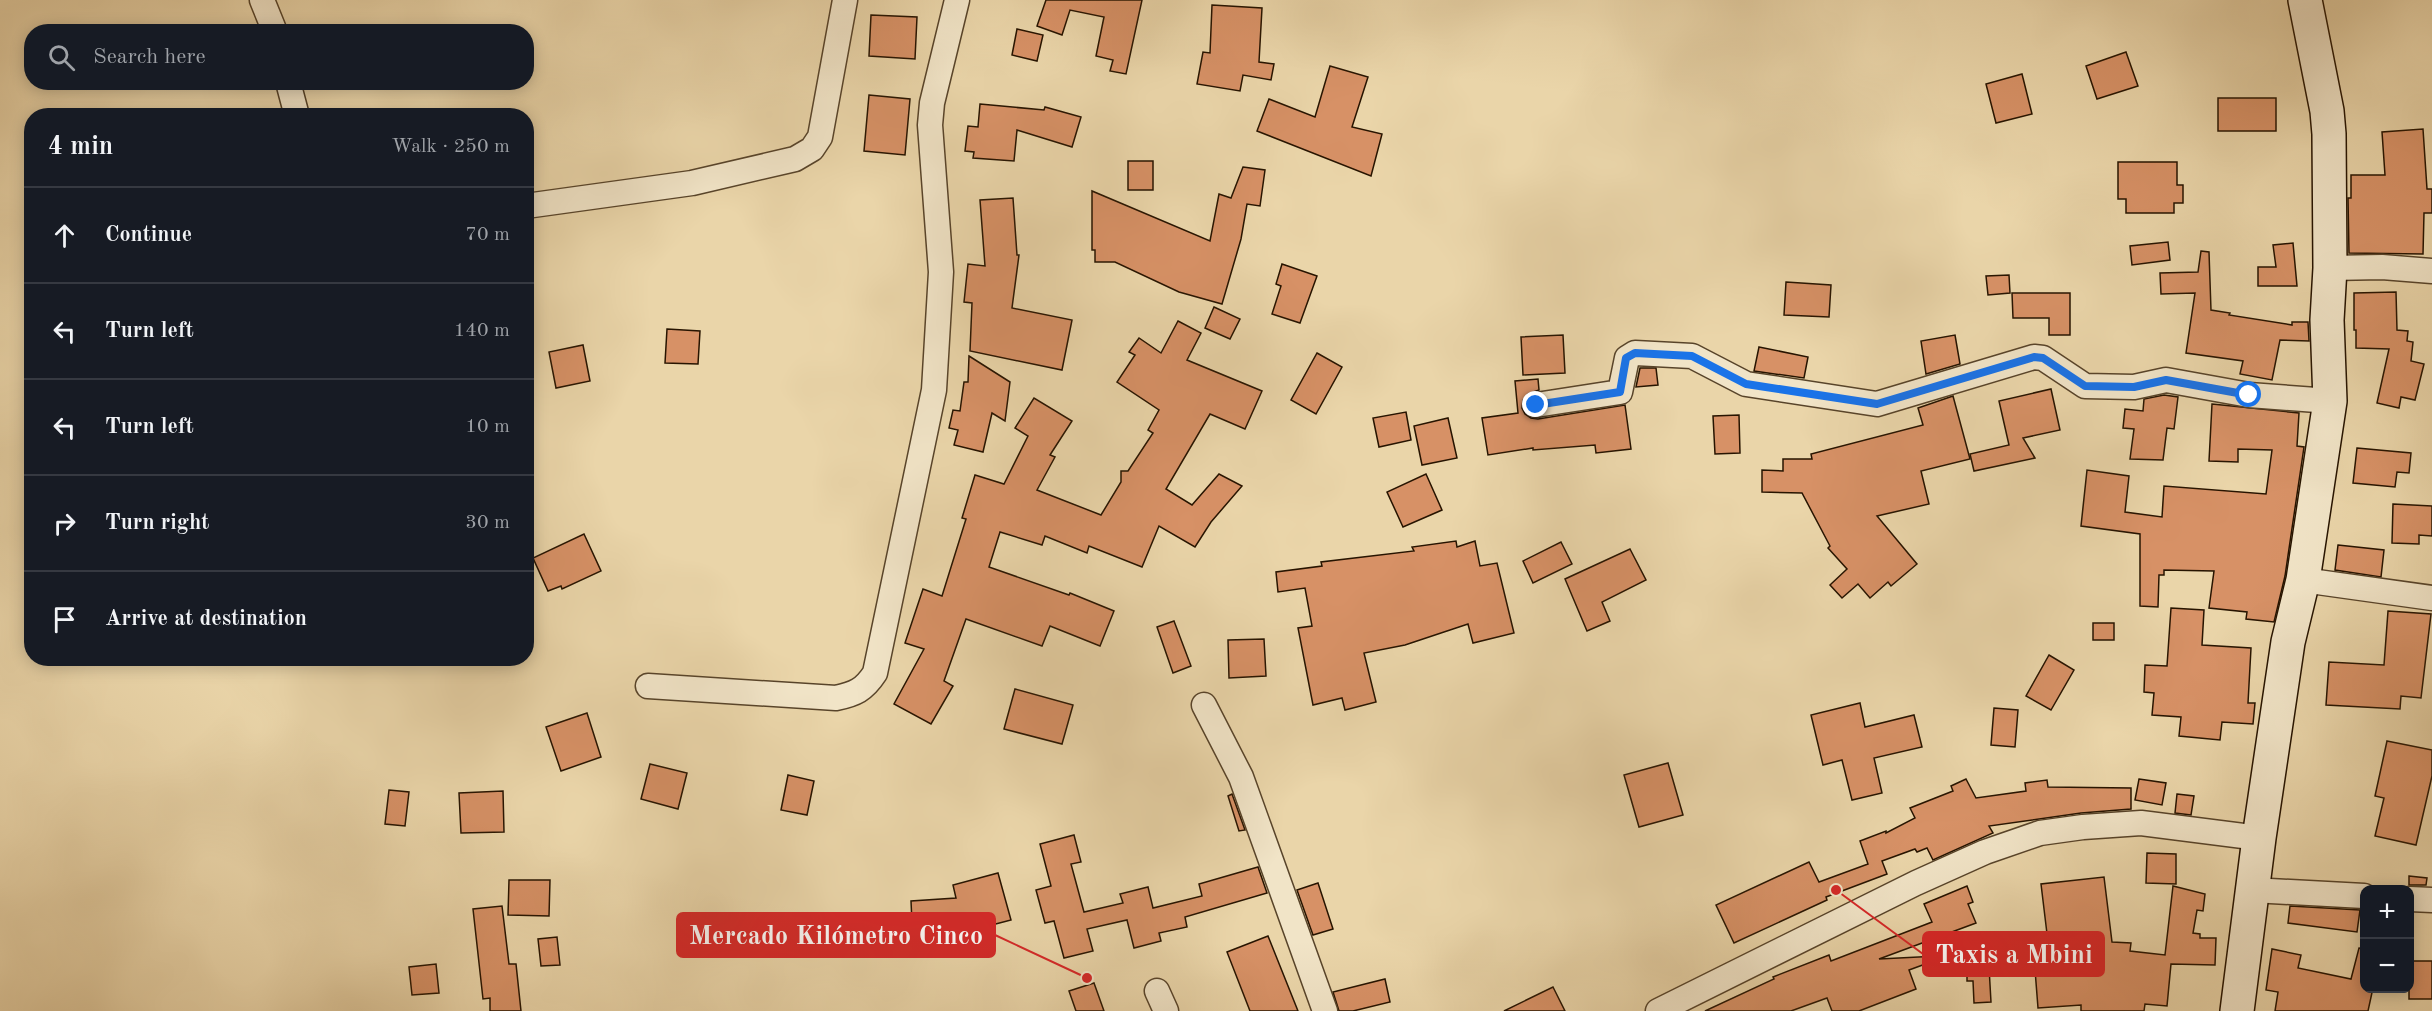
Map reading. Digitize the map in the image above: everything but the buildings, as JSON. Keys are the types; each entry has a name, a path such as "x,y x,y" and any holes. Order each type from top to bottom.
{"main road":[{"path":"2237,1011 2259,838 2288,642 2303,580 2330,401 2327,320 2330,268 2327,111 2305,0"}],"street":[{"path":"262,0 272,24"},
{"path":"534,205 692,183 795,159 812,149 820,137 844,0"},
{"path":"648,686 836,698 856,693 867,685 875,673 934,390 941,272 930,125 932,103 957,0"},
{"path":"290,90 295,108"},
{"path":"2330,268 2382,267 2432,272"},
{"path":"1536,405 1620,392 1626,358 1635,353 1692,356 1746,384 1877,404 2034,357 2043,358 2085,386 2134,387 2166,380 2249,395 2330,401"},
{"path":"2303,580 2432,598"},
{"path":"1203,705 1241,777 1325,1011"},
{"path":"1658,1011 1916,883 1985,852 2040,833 2141,823 2259,838"},
{"path":"2252,890 2360,896"},
{"path":"2414,899 2432,900"}],"place":[{"name":"Taxis a Mbini","path":"1836,890"},
{"name":"Mercado Kilómetro Cinco","path":"1087,978"}],"route":[{"path":"1536,405 1620,392 1626,358 1635,353 1692,356 1746,384 1877,404 2034,357 2043,358 2085,386 2134,387 2166,380 2249,395"}]}
